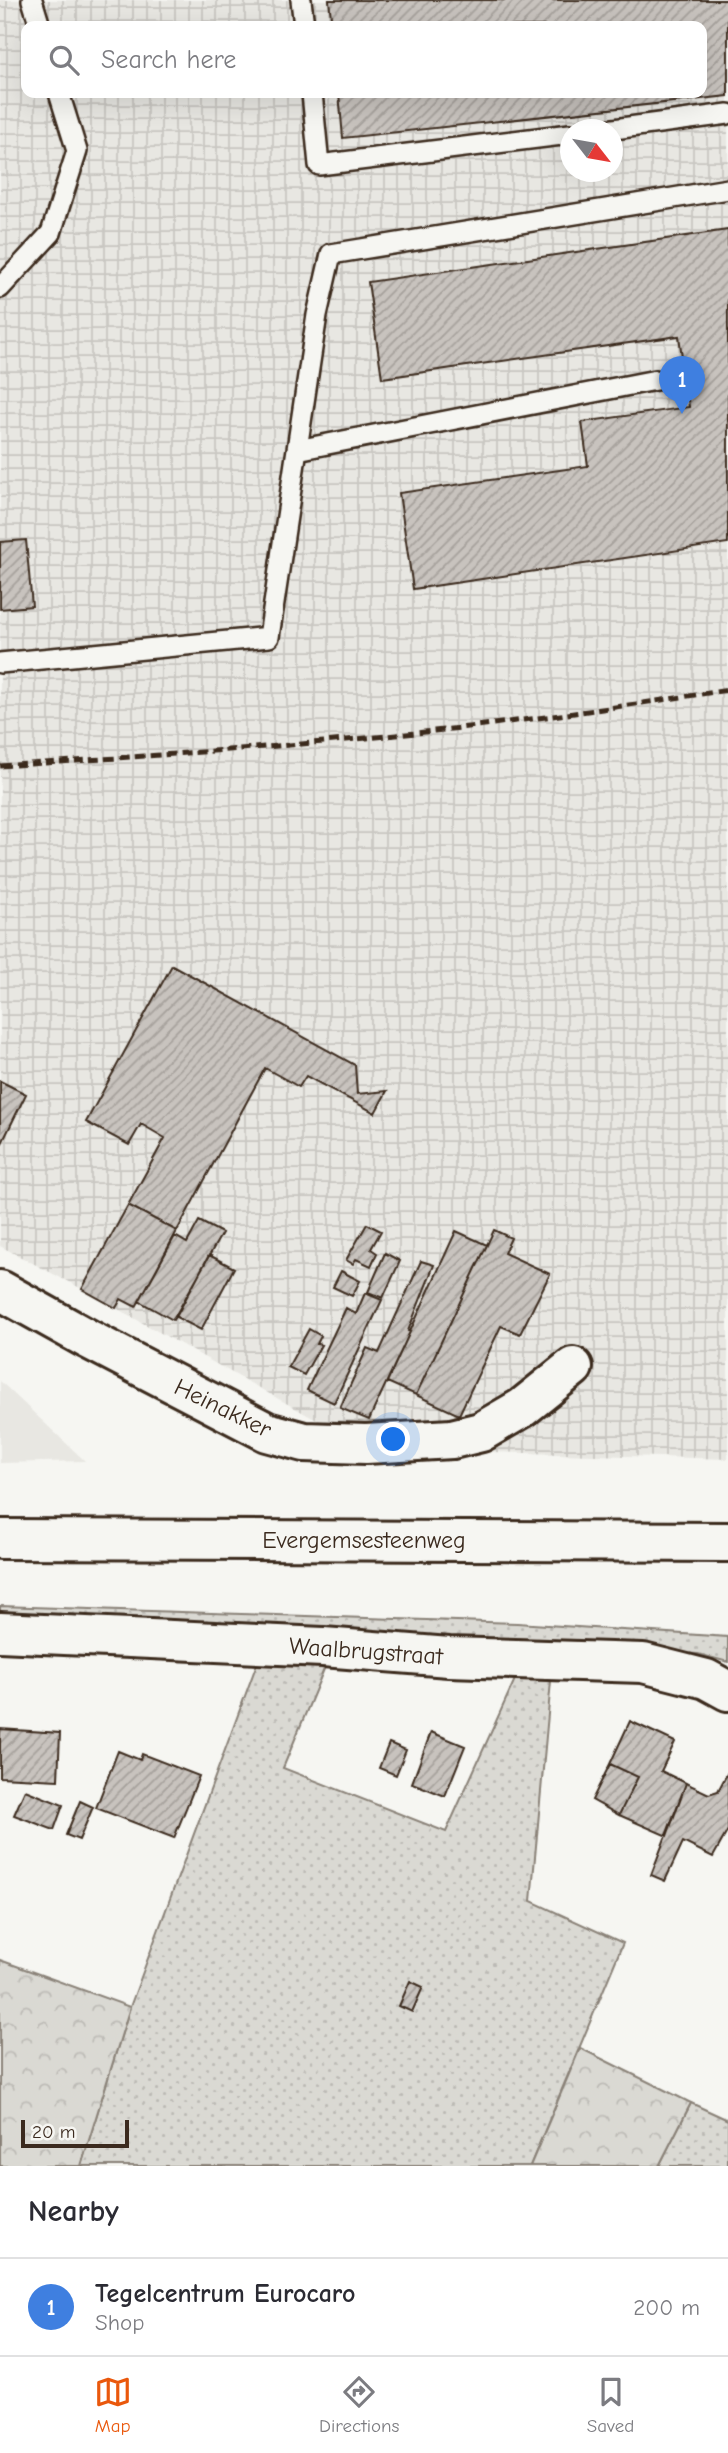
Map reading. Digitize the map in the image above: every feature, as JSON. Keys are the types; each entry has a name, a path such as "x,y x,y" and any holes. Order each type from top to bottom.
{"street":[{"name":"Heinakker","path":"0,1290 267,1432 304,1442 366,1444 452,1439 481,1432 522,1408 573,1367"},
{"name":"Evergemsesteenweg","path":"0,1539 728,1542"},
{"name":"Waalbrugstraat","path":"0,1632 323,1647 449,1657 643,1663 706,1679 728,1690"}],"lane":[{"path":"32,0 38,21"},
{"path":"301,0 303,21"},
{"path":"0,288 51,233 77,151 61,98"},
{"path":"312,98 319,165 560,135"},
{"path":"623,128 728,114"},
{"path":"0,663 269,637 317,315 331,254 728,190"},
{"path":"297,450 656,380"}],"shaded area":[{"path":"0,0 728,0 728,1459 490,1452 320,1422 0,1246"},
{"path":"0,1381 85,1461 0,1463"}],"green space":[{"path":"0,1606 517,1623 728,1637 728,1662 698,1654 0,1623"},
{"path":"259,1658 327,1662 283,1768 446,1832 516,1677 551,1681 531,1901 623,1943 530,2166 81,2166 130,2007"},
{"path":"0,1960 130,2007 81,2166 0,2166"},
{"path":"580,2048 691,2103 659,2166 530,2166"},
{"path":"691,2103 728,2120 728,2166 659,2166"}],"building":[{"path":"329,0 728,0 728,96 343,138 339,98 707,98 707,21 331,21"},
{"path":"728,230 728,543 413,589 399,493 588,466 582,422 689,407 679,336 382,378 368,282"},
{"path":"26,540 32,606 0,609 0,542"},
{"path":"172,965 355,1065 357,1094 387,1091 375,1113 306,1076 299,1087 265,1068 177,1231 128,1205 165,1138 141,1124 129,1145 86,1122"},
{"path":"0,1081 26,1094 0,1147"},
{"path":"128,1205 177,1231 136,1307 121,1299 116,1308 82,1289"},
{"path":"199,1221 222,1233 173,1320 139,1301 175,1236 187,1243"},
{"path":"367,1224 381,1231 371,1249 377,1253 371,1266 356,1259 353,1264 346,1260"},
{"path":"494,1230 511,1238 504,1253 550,1274 520,1334 501,1326 459,1415 416,1395"},
{"path":"456,1231 487,1245 416,1395 387,1382"},
{"path":"385,1253 400,1261 383,1298 368,1292"},
{"path":"209,1255 234,1268 201,1330 176,1317"},
{"path":"421,1261 434,1265 408,1331 410,1332 369,1420 340,1408 367,1348 379,1353"},
{"path":"341,1271 360,1281 352,1296 333,1287"},
{"path":"365,1293 382,1300 334,1403 307,1390 346,1308 356,1314"},
{"path":"309,1329 321,1336 317,1344 321,1345 304,1375 288,1367"},
{"path":"630,1721 675,1742 661,1771 686,1783 667,1836 619,1815 638,1777 610,1764"},
{"path":"0,1729 60,1733 58,1780 0,1777"},
{"path":"431,1732 465,1746 445,1796 412,1783"},
{"path":"389,1743 406,1750 396,1775 379,1768"},
{"path":"118,1751 140,1760 142,1754 199,1776 174,1838 96,1808"},
{"path":"610,1764 638,1777 619,1815 592,1800"},
{"path":"728,1772 728,1830 713,1857 683,1842 665,1881 651,1875 686,1783 709,1794 718,1791"},
{"path":"25,1790 63,1805 54,1830 14,1815"},
{"path":"80,1801 93,1807 79,1840 66,1835"},
{"path":"410,1981 423,1987 412,2012 399,2006"}],"railway":[{"path":"0,766 380,737 471,727 728,690"}],"place":[{"name":"Tegelcentrum Eurocaro","path":"682,414"}]}
